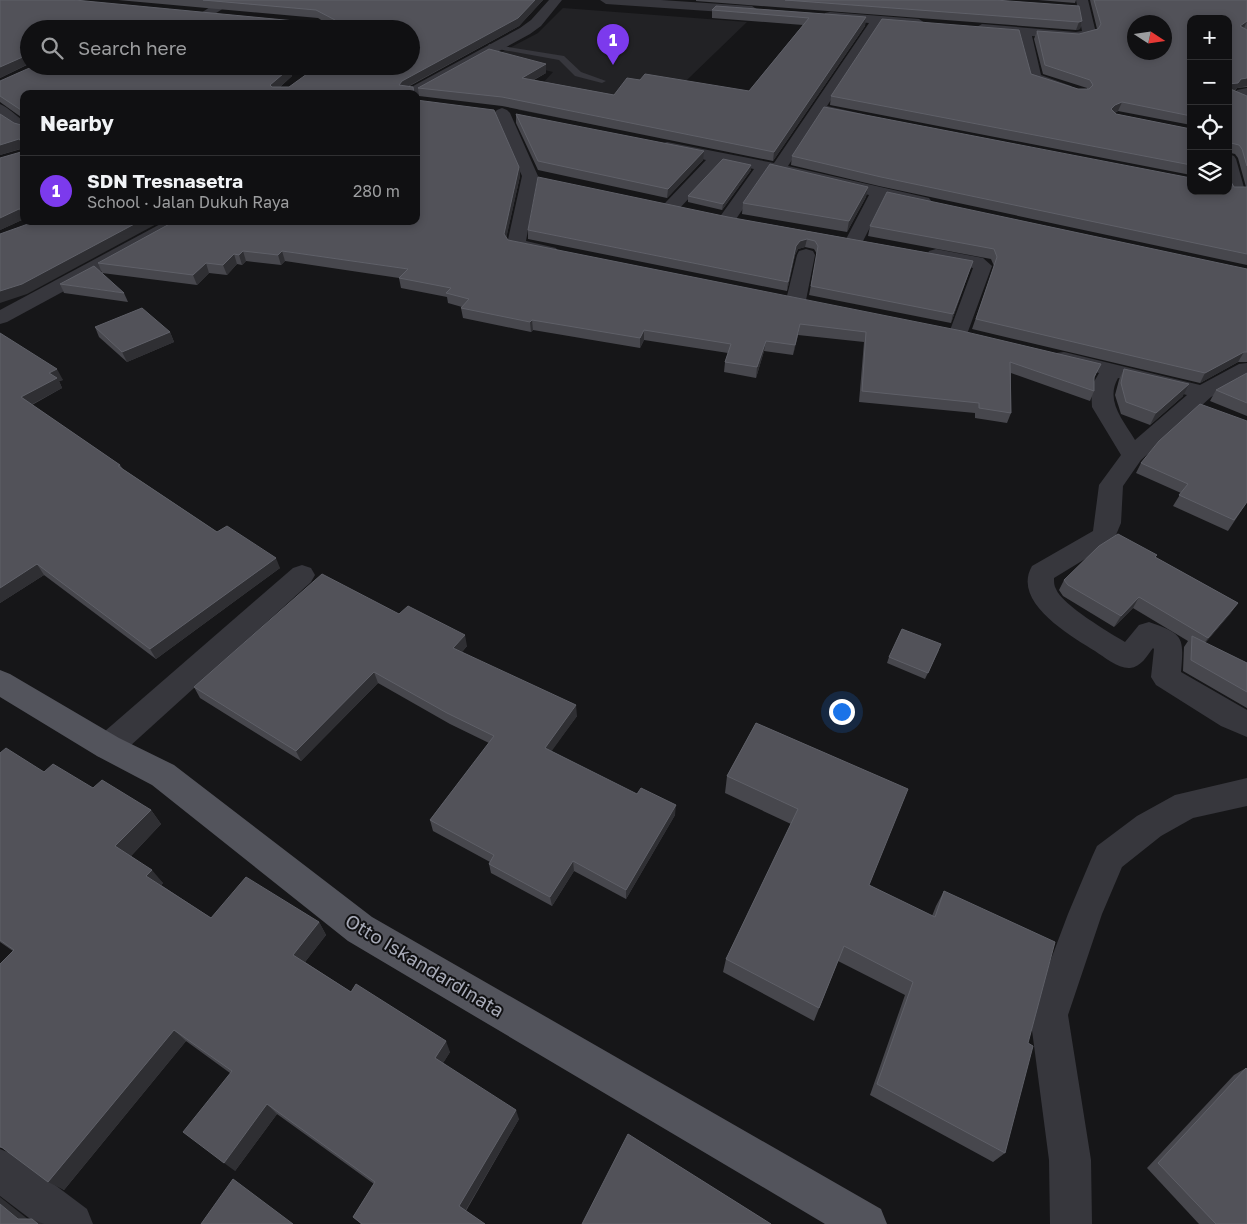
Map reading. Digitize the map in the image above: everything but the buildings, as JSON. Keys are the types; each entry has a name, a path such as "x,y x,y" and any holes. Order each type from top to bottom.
{"main road":[{"name":"Otto Iskandardinata","path":"0,682 108,746 163,775 360,930 866,1224"}],"street":[{"path":"416,90 536,23 552,0"},
{"path":"606,0 659,2 763,11"},
{"path":"196,20 205,14 238,2"},
{"path":"974,25 1024,32 1076,36 1087,35 1089,33 1080,5"},
{"path":"728,218 818,109 892,7"},
{"path":"185,12 233,17"},
{"path":"820,16 929,24"},
{"path":"1024,32 1034,78 1081,93"},
{"path":"298,83 308,75"},
{"path":"0,108 7,117 20,125"},
{"path":"818,109 875,120"},
{"path":"502,114 539,178 516,244 565,255"},
{"path":"652,144 771,168 936,205"},
{"path":"672,206 718,157"},
{"path":"1232,174 1237,192"},
{"path":"854,241 879,193"},
{"path":"653,202 690,210"},
{"path":"709,214 747,221"},
{"path":"0,318 173,225"},
{"path":"834,237 873,244"},
{"path":"920,252 982,264 983,266 959,334"},
{"path":"796,300 806,255"},
{"path":"1045,354 1112,369 1197,397 1214,412"},
{"path":"1112,369 1102,388 1103,407 1133,455"},
{"path":"1247,369 1197,397 1133,455 1111,485 1108,523 1104,536 1041,573 1040,586 1047,600 1112,648 1129,657 1150,632 1170,644 1166,677 1247,724"},
{"path":"108,746 302,575"},
{"path":"1071,1224 1070,1160 1049,1015 1085,914 1109,857 1149,826 1186,805 1247,792"},
{"path":"0,1170 72,1224"}],"lane":[{"path":"492,46 561,58 567,60 573,70 580,76 602,81"}],"shaded area":[{"path":"563,8 747,22 633,132 518,110 553,72 492,57 538,33"}],"place":[{"name":"SDN Tresnasetra","path":"613,65"}]}
